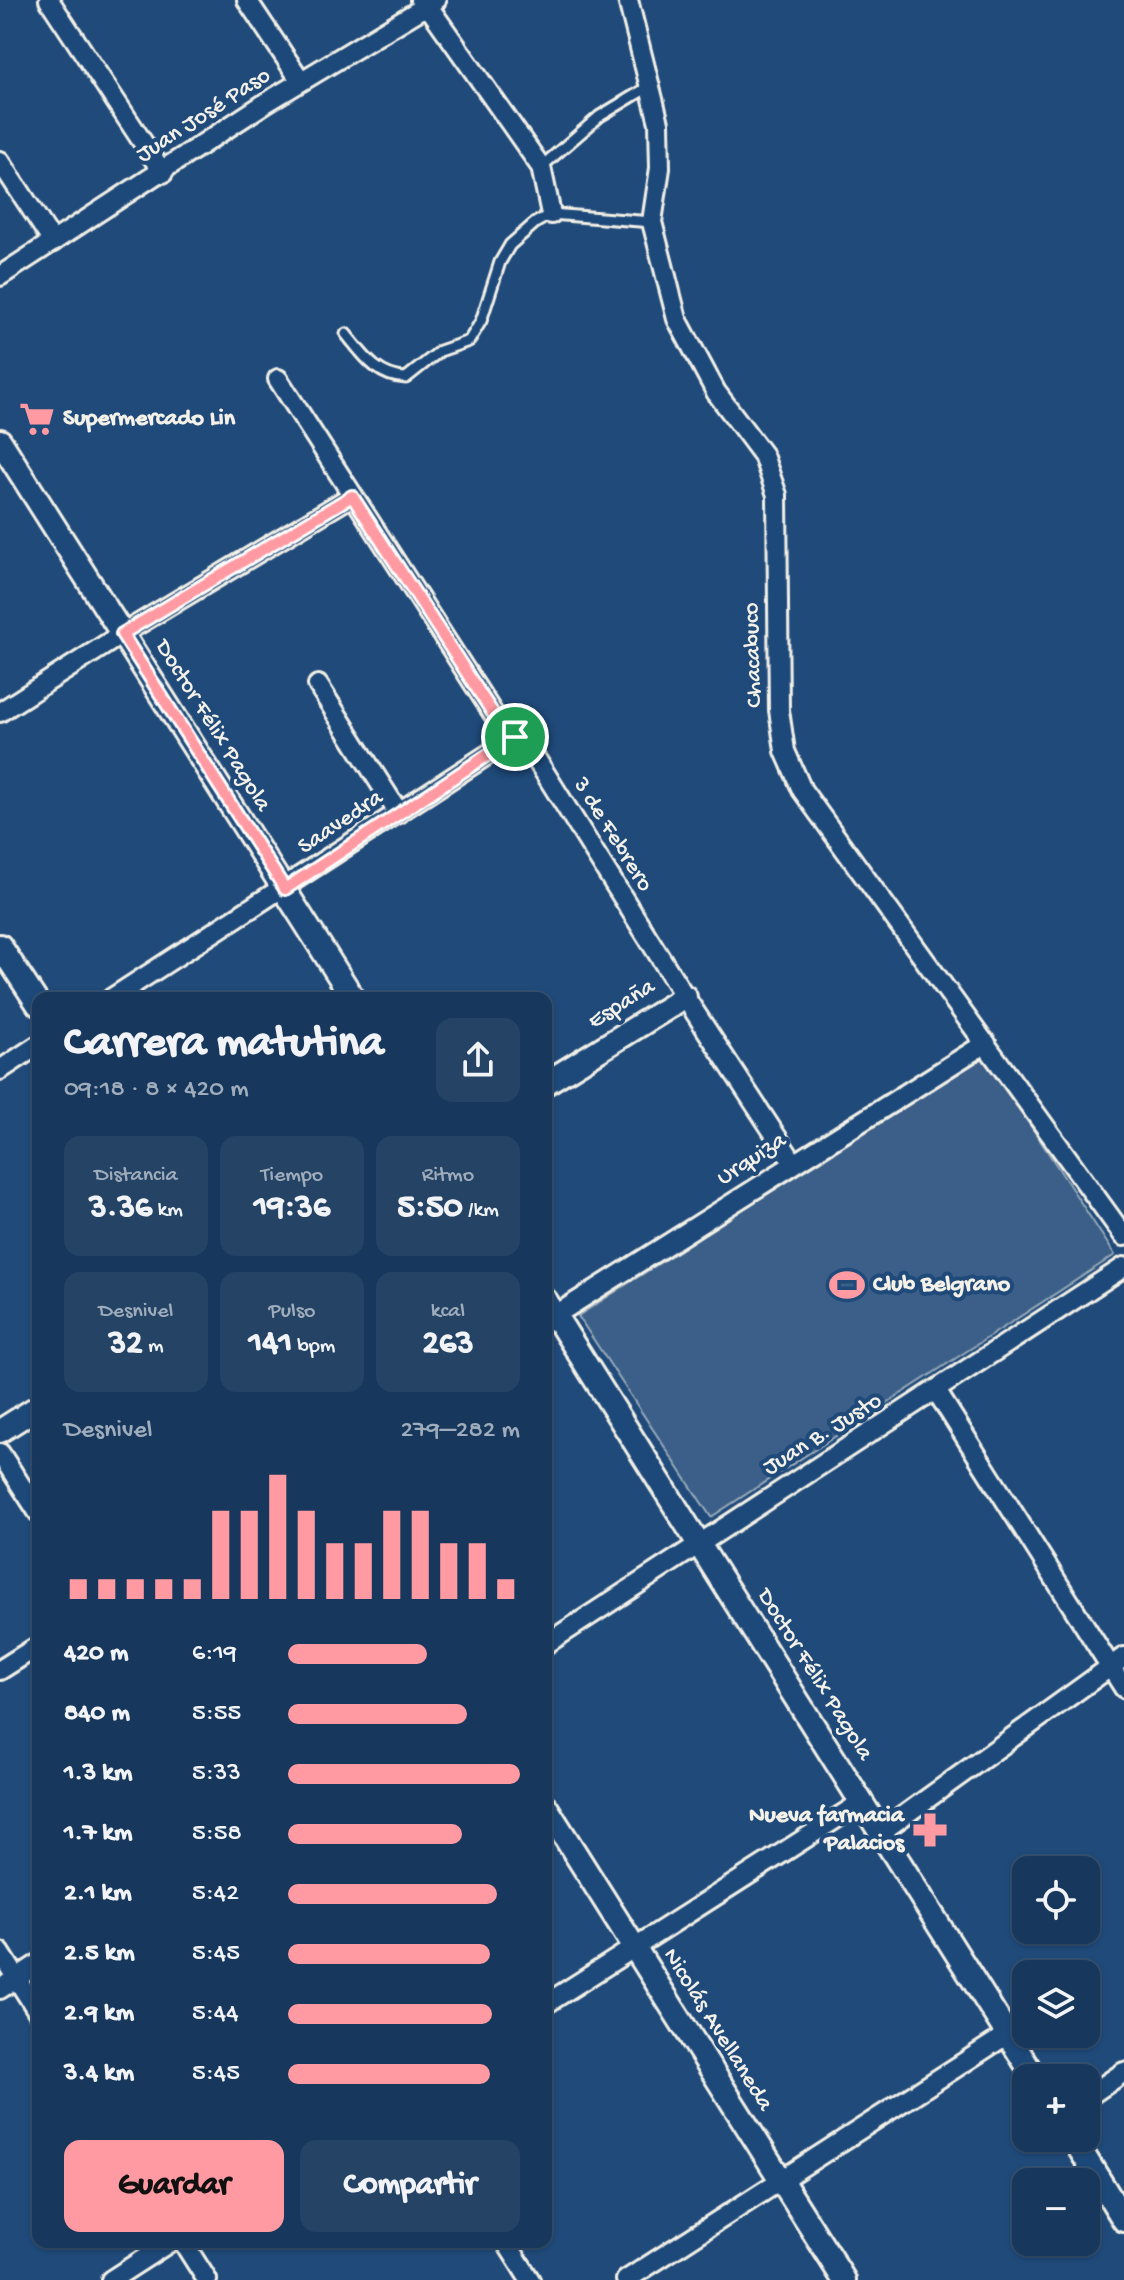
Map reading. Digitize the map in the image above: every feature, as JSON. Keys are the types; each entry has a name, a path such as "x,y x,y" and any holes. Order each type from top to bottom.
{"street":[{"path":"49,0 163,173"},
{"path":"247,0 301,81"},
{"name":"Chacabuco","path":"628,0 650,86 661,146 652,222 677,319 693,354 773,475 777,495 779,710 791,767 802,790 1124,1236"},
{"path":"428,2 541,167 551,214"},
{"name":"Juan José Paso","path":"0,276 428,2"},
{"path":"0,161 53,242"},
{"name":"3 de Febrero","path":"278,379 494,715 538,762 793,1162"},
{"name":"Doctor Félix Pagola","path":"0,441 349,992"},
{"path":"0,712 122,634 352,496"},
{"path":"318,685 399,813"},
{"name":"Saavedra","path":"122,992 285,889 515,737"},
{"path":"0,946 32,995"},
{"name":"España","path":"552,1079 685,997"},
{"name":"Urquiza","path":"552,1310 986,1043"},
{"path":"0,1070 32,1049"},
{"name":"Juan B. Justo","path":"552,1640 699,1541 937,1392 1124,1267"},
{"name":"Doctor Félix Pagola","path":"552,1317 699,1541 1026,2064"},
{"path":"937,1392 1117,1662 1124,1688"},
{"path":"0,1431 32,1411"},
{"path":"0,1453 32,1503"},
{"path":"0,1670 32,1650"},
{"path":"881,1832 1117,1662"},
{"path":"552,2000 862,1802"},
{"name":"Nicolás Avellaneda","path":"552,1816 844,2280"},
{"path":"0,1952 32,2003"},
{"path":"0,1989 32,1968"},
{"path":"626,2280 1008,2034"},
{"path":"1100,2088 1124,2072"},
{"path":"1082,2152 1124,2220"},
{"path":"111,2280 161,2248"},
{"path":"187,2248 207,2280"},
{"path":"510,2248 530,2280"}],"lane":[{"path":"541,167 600,116 650,86"},
{"path":"346,334 382,372 406,378 440,351 469,341 481,321 500,262 510,245 551,214 652,222"}],"shaded area":[{"name":"Club Belgrano","path":"983,1053 1115,1255 711,1517 578,1316"}],"place":[{"name":"Supermercado Lin","path":"37,419"},
{"name":"Club Belgrano","path":"847,1285"},
{"name":"Nueva farmacia Palacios","path":"930,1830"}],"route":[{"path":"352,496 369,517 494,715 515,737 285,889 122,634 352,496"}]}
